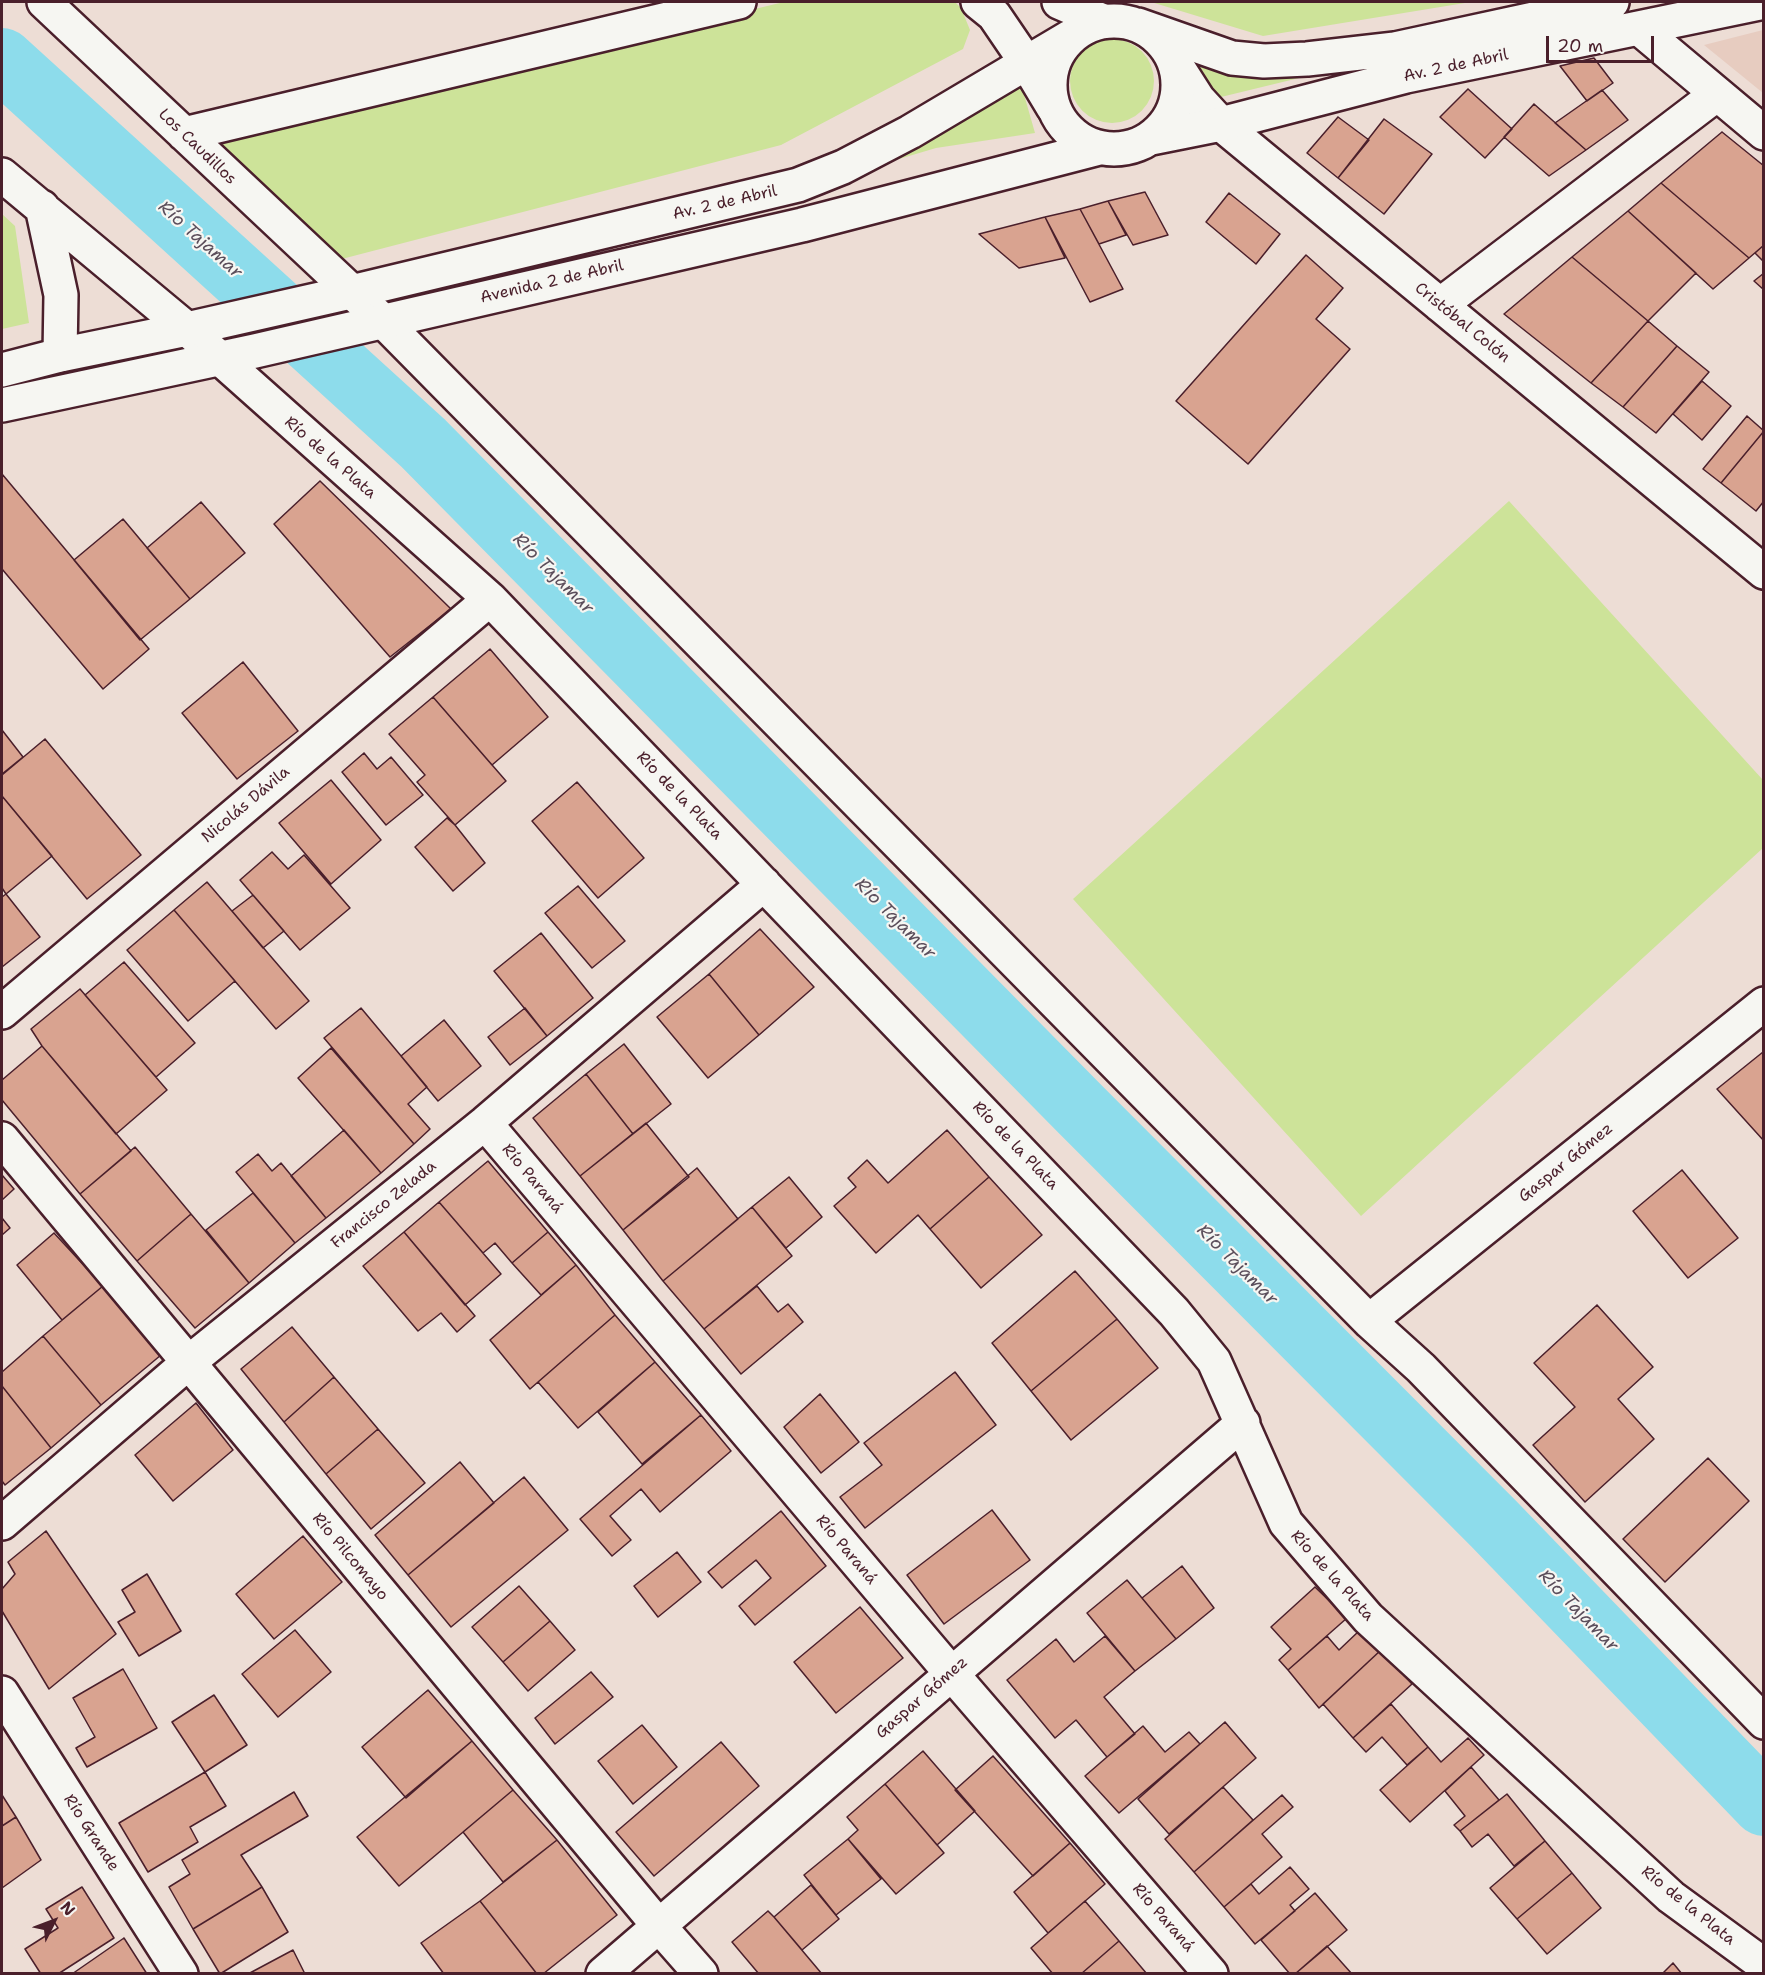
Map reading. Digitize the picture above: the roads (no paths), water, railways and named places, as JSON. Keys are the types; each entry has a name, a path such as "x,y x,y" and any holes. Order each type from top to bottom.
{"street":[{"name":"Los Caudillos","path":"44,2 351,292 375,322 1369,1321 1421,1368 1764,1722"},
{"path":"184,134 739,2"},
{"path":"978,2 994,15 1053,107"},
{"path":"1059,2 1103,21"},
{"name":"Av. 2 de Abril","path":"1138,25 1232,58 1275,61 1395,49 1612,2"},
{"name":"Av. 2 de Abril","path":"1151,138 1221,124 1406,76 1764,2"},
{"name":"Avenida 2 de Abril","path":"1121,20 1138,25 1153,34 1166,47 1174,63 1178,84 1176,105 1166,123 1151,138 1135,146 1117,150 1099,148 1080,140 1063,126 1053,107 1049,88 1051,69 1058,51 1070,37 1086,26 1103,21 1121,20"},
{"path":"1640,29 1764,133"},
{"name":"Av. 2 de Abril","path":"351,292 798,185 843,167 910,132 1070,37"},
{"name":"Cristóbal Colón","path":"1174,63 1198,99 1221,124 1764,572"},
{"path":"1440,305 1717,94"},
{"name":"Avenida 2 de Abril","path":"2,405 255,351 802,225 1099,148"},
{"path":"2,175 187,329"},
{"path":"42,207 61,295 60,355"},
{"path":"2,370 60,355 351,292"},
{"name":"Río de la Plata","path":"187,329 490,599 1174,1312 1214,1360 1286,1523 1368,1618 1671,1897 1764,1965"},
{"name":"Nicolás Dávila","path":"2,1012 490,599"},
{"name":"Francisco Zelada","path":"2,1523 189,1362 485,1123 764,884"},
{"name":"Gaspar Gómez","path":"1369,1321 1764,1004"},
{"name":"Río Paraná","path":"485,1123 951,1673 1211,1974"},
{"name":"Río Pilcomayo","path":"2,1139 700,1974"},
{"name":"Gaspar Gómez","path":"603,1974 1243,1423"},
{"name":"Río Grande","path":"2,1693 181,1974"}],"waterway":[{"name":"Río Tajamar","path":"2,60 423,443 1080,1109 1494,1524 1764,1804"}]}
